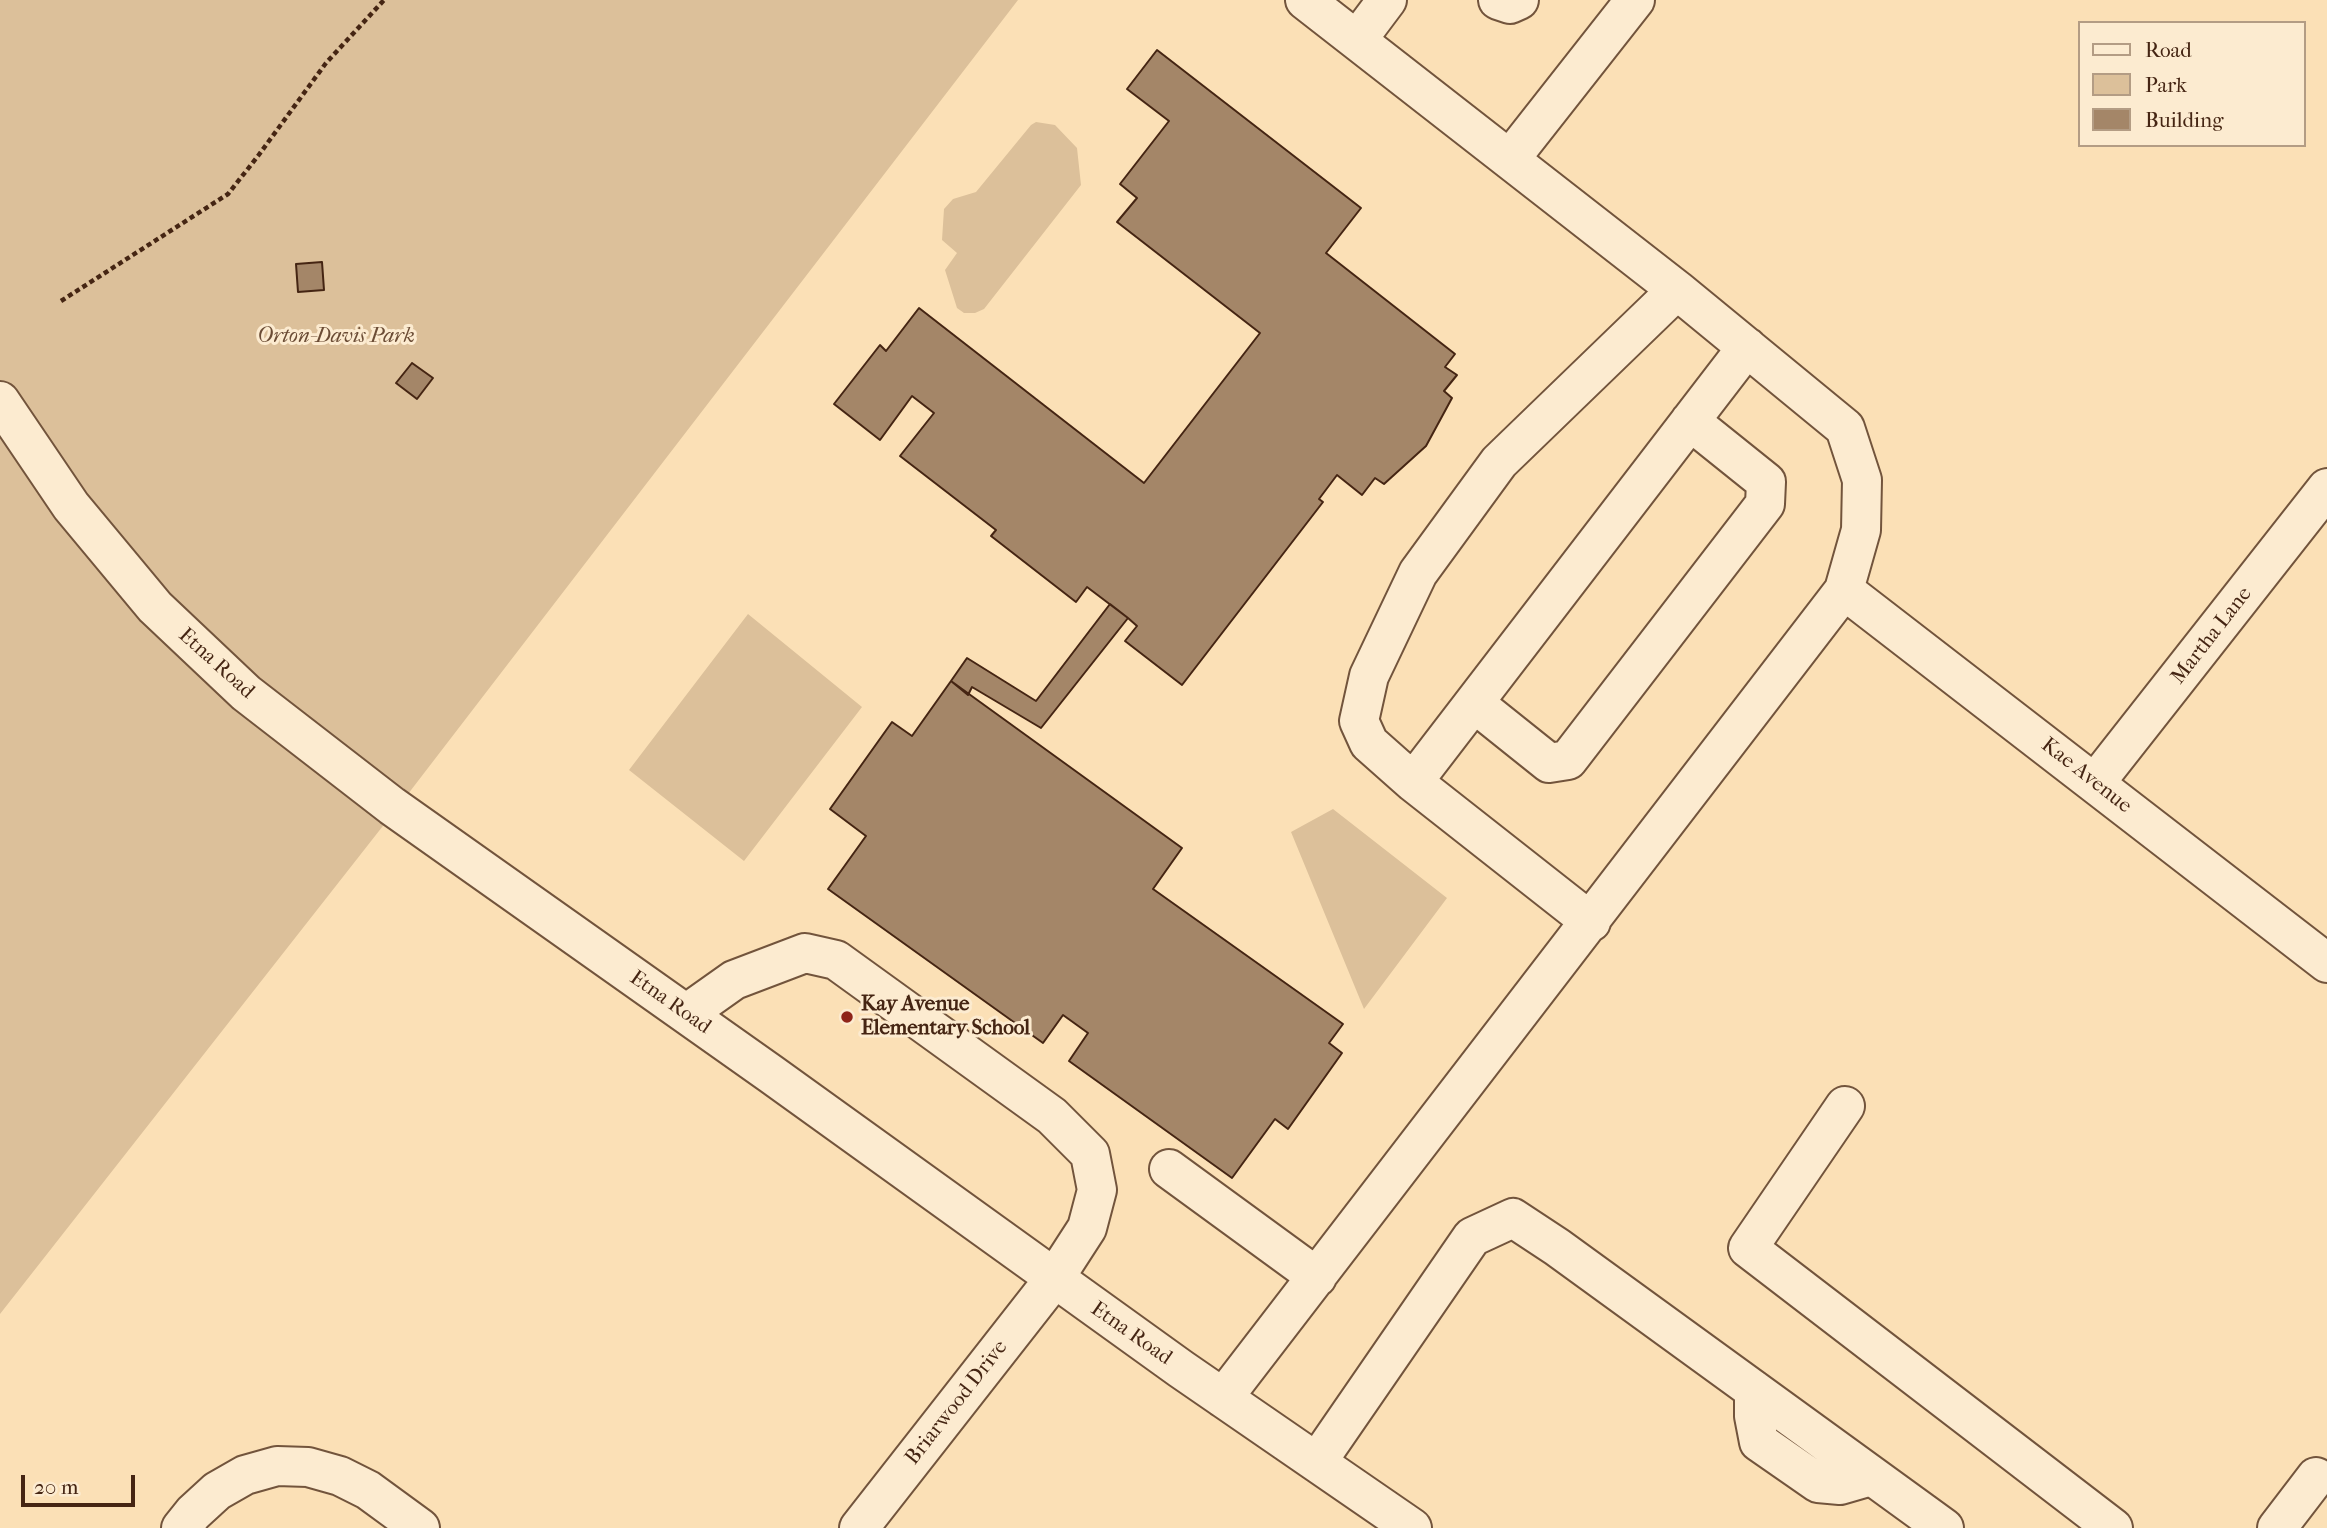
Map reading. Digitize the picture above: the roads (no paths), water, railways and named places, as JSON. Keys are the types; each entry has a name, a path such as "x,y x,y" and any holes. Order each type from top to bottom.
{"street":[{"path":"1223,1398 1844,590 1861,530 1863,480 1845,428 1677,290 1305,0"},
{"path":"1357,40 1387,0"},
{"path":"1498,0 1510,5 1519,0"},
{"path":"1510,159 1635,0"},
{"path":"1591,922 1413,782 1369,743 1359,721 1369,676 1418,573 1499,462 1677,290"},
{"path":"1413,782 1747,347"},
{"name":"Etna Road","path":"0,401 71,506 155,607 246,693 365,786 1054,1279 1412,1528"},
{"path":"1474,703 1549,763 1568,760 1658,643 1765,503 1766,482 1690,421"},
{"name":"Martha Lane","path":"2095,783 2327,488"},
{"name":"Kae Avenue","path":"1844,590 2327,962"},
{"name":"Briarwood Drive","path":"686,1014 734,980 805,953 836,960 1052,1116 1090,1154 1097,1189 1087,1228 1054,1279 859,1528"},
{"path":"1845,1106 1748,1248 2113,1528"},
{"path":"1169,1169 1317,1277"},
{"path":"1317,1462 1472,1237 1514,1218 1944,1528"},
{"path":"181,1528 217,1490 245,1475 278,1466 308,1467 340,1476 368,1490 420,1528"},
{"path":"2277,1528 2316,1477"}],"place":[{"name":"Kay Avenue Elementary School","path":"847,1017"}],"park label":[{"name":"Orton-Davis Park","path":"336,337"}]}
